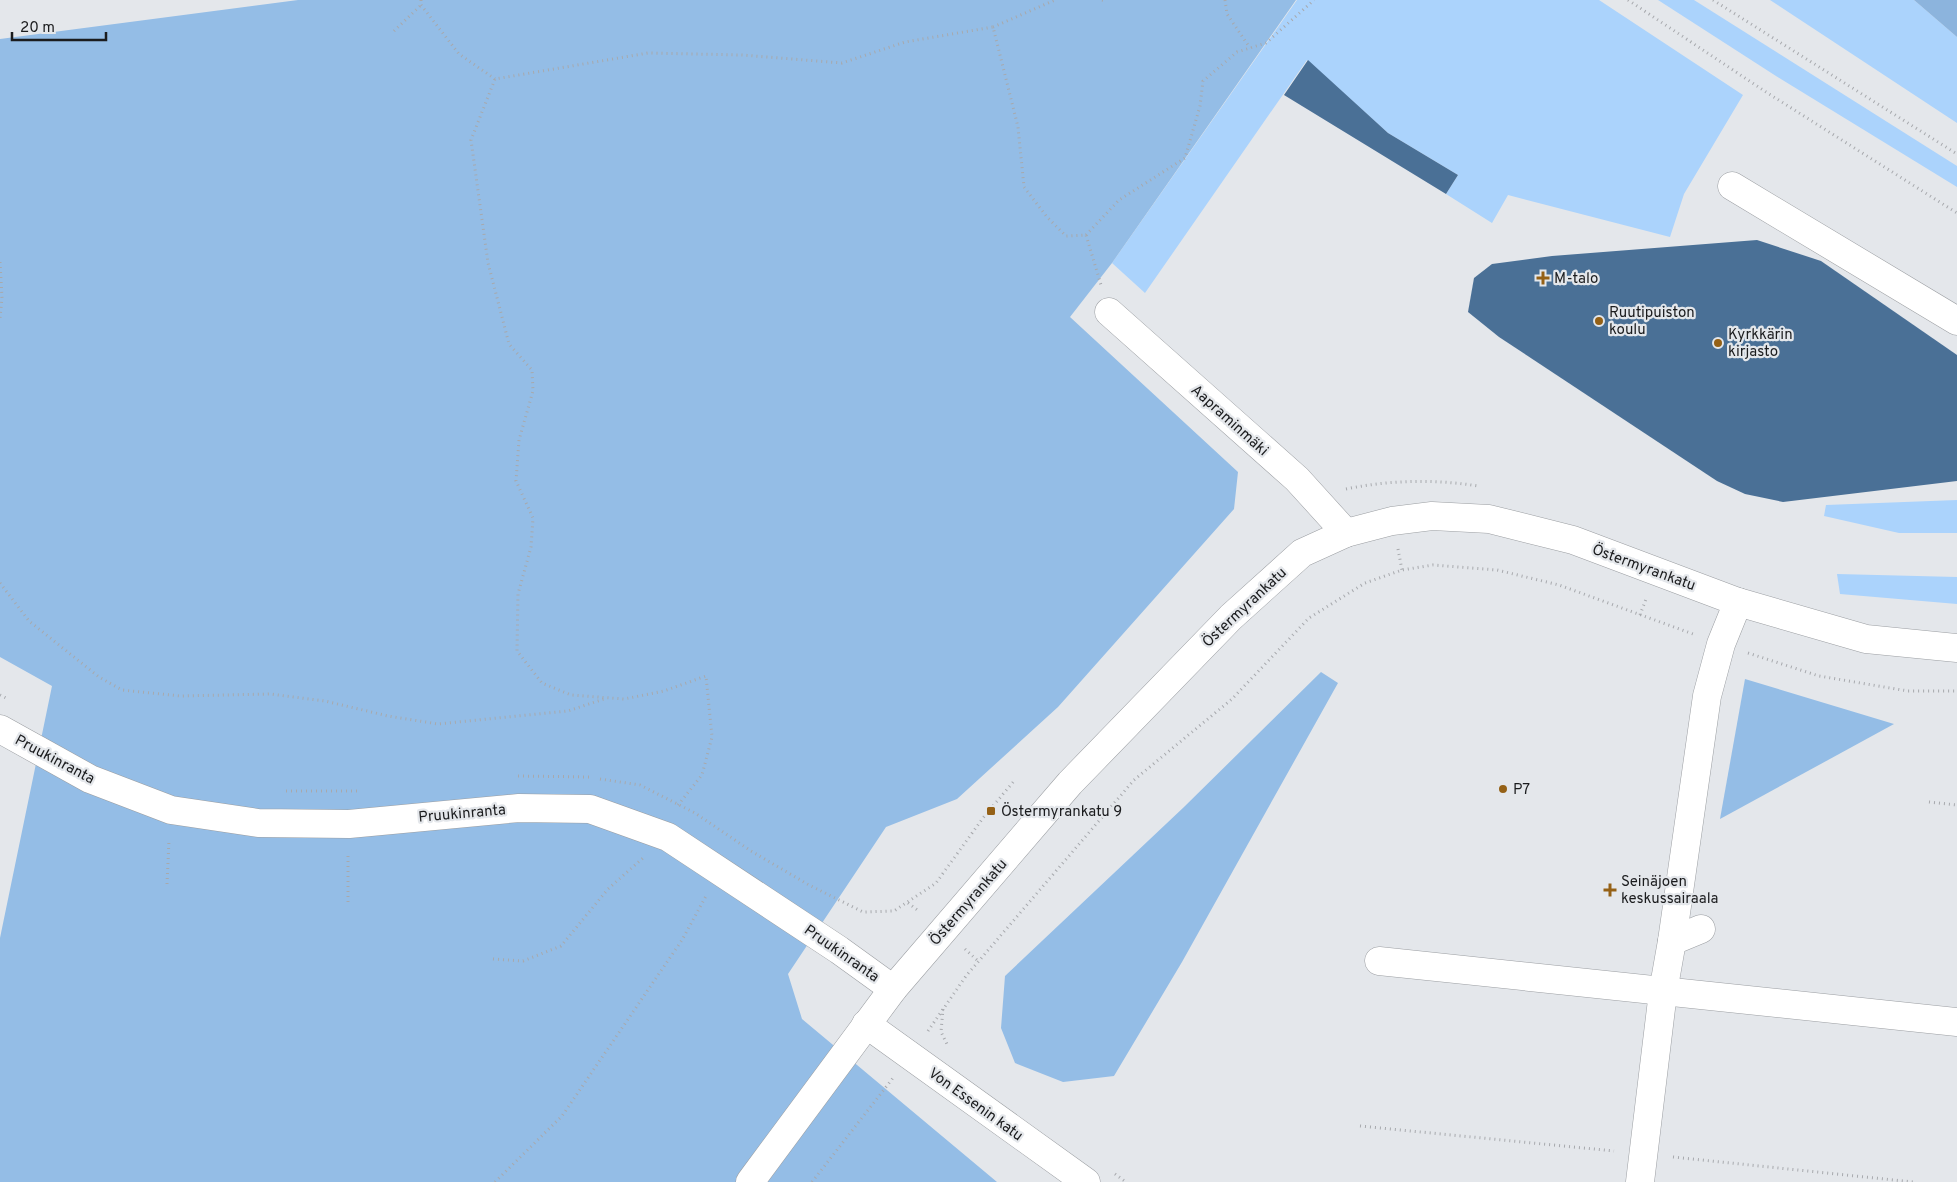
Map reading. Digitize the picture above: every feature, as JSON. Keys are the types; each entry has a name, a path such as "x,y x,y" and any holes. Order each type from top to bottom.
{"street":[{"path":"1732,186 1957,320"},
{"name":"Aapraminmäki","path":"1109,312 1297,479 1346,533"},
{"name":"Östermyrankatu","path":"750,1182 893,989 1070,783 1231,617 1302,553 1346,533 1392,521 1432,516 1489,519 1573,540 1738,602 1866,639 1957,648"},
{"path":"1640,1182 1663,992 1707,696 1721,644 1738,602"},
{"name":"Pruukinranta","path":"0,729 90,779 171,810 258,824 349,824 519,808 590,809 668,837 839,950 893,989"},
{"path":"1672,941 1701,929"},
{"path":"1379,961 1957,1022"},
{"name":"Von Essenin katu","path":"866,1024 1086,1182"}],"path":[{"path":"421,0 421,5 460,54 495,79 648,53 742,55 842,62 905,42 993,27 1055,0"},
{"path":"1102,0 1106,1"},
{"path":"1225,0 1227,14 1250,48"},
{"path":"993,27 1018,127 1024,187 1047,217 1066,236 1086,235 1120,200 1185,158 1200,106 1203,81 1237,52 1266,43 1314,0"},
{"path":"1628,0 1774,97 1957,213"},
{"path":"1713,0 1957,154"},
{"path":"394,31 421,5"},
{"path":"495,79 471,140 488,263 509,344 532,370 533,392 519,440 516,481 533,518 531,547 518,594 517,651 542,683 571,695 624,699 648,694 706,676 712,737 702,775 678,804"},
{"path":"1086,235 1109,312"},
{"path":"0,262 2,298 0,318"},
{"path":"812,1182 910,1056 966,976 1134,780 1232,699 1309,618 1365,582 1402,570 1433,565 1497,570 1560,585 1721,644 1819,676 1908,691 1957,691"},
{"path":"0,583 29,621 100,677 122,690 180,696 270,694 325,701 388,716 438,724 568,711 607,698"},
{"path":"1929,802 1957,805"},
{"path":"167,884 171,810"},
{"path":"348,902 349,824"},
{"path":"493,959 523,961 562,946 608,889 668,837"},
{"path":"495,1182 562,1116 682,940 720,871"}],"shaded area":[{"path":"298,0 1296,0 1112,263 1070,317 1238,472 1234,509 1058,707 957,799 886,827 788,974 802,1019 997,1182 0,1182 0,938 52,686 0,657 0,39"},
{"path":"1297,0 1599,0 1743,95 1684,194 1670,237 1508,195 1492,223 1446,194 1458,175 1388,133 1307,60 1145,293 1112,263"},
{"path":"1658,0 1694,0 1957,166 1957,187 1776,76"},
{"path":"1770,0 1914,0 1957,37 1957,123"},
{"path":"1914,0 1957,0 1957,37"},
{"path":"1957,500 1957,533 1899,533 1824,516 1826,505"},
{"path":"1837,574 1957,577 1957,604 1840,594"},
{"path":"1321,672 1338,683 1182,962 1114,1076 1063,1082 1015,1063 1001,1028 1005,976 1184,807"},
{"path":"1745,679 1894,724 1720,819"}],"building":[{"path":"1308,60 1388,133 1458,175 1446,194 1284,95"},
{"name":"M-talo","path":"1757,240 1821,261 1957,355 1957,481 1783,502 1745,494 1717,481 1499,337 1468,312 1474,278 1492,264 1552,256"}],"place":[{"name":"M-talo","path":"1543,278"},
{"name":"Ruutipuiston koulu","path":"1599,321"},
{"name":"Kyrkkärin kirjasto","path":"1718,343"},
{"name":"P7","path":"1503,789"},
{"name":"Östermyrankatu 9","path":"991,811"},
{"name":"Seinäjoen keskussairaala","path":"1610,890"}]}
